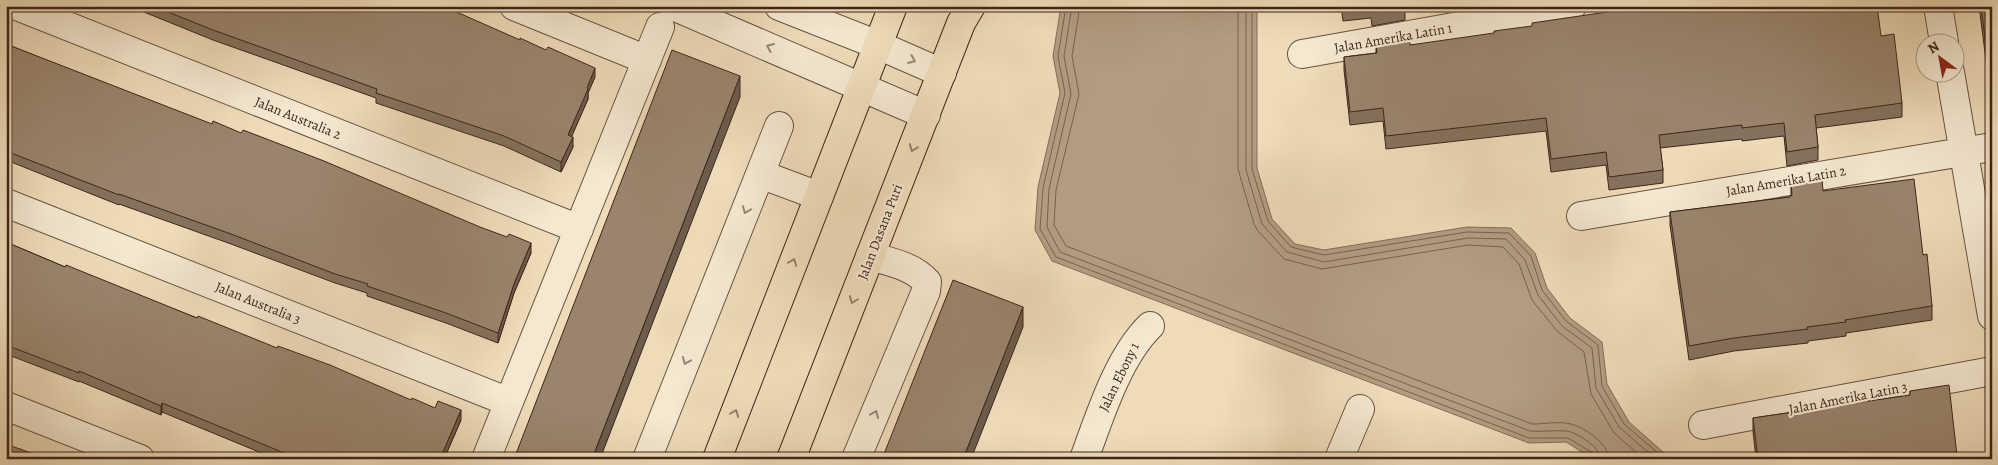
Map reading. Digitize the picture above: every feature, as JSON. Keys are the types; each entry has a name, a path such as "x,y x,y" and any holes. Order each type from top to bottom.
{"main road":[{"path":"717,459 893,6"},
{"name":"Jalan Dasana Puri","path":"791,459 961,23 971,6"}],"street":[{"name":"Jalan Australia 2","path":"17,6 579,229"},
{"path":"514,6 647,60"},
{"path":"779,6 878,45 942,73"},
{"name":"Jalan Amerika Latin 1","path":"1302,54 1572,6"},
{"path":"1938,6 1942,32"},
{"path":"486,459 647,60 667,17 862,86 926,114"},
{"path":"1952,82 1992,316"},
{"path":"647,459 779,126"},
{"name":"Jalan Amerika Latin 2","path":"1581,216 1992,146"},
{"path":"760,174 819,196"},
{"name":"Jalan Australia 3","path":"6,203 509,402"},
{"path":"856,459 926,290 927,282 910,268 870,256"},
{"name":"Jalan Ebony 1","path":"1084,459 1110,390 1139,336 1150,326"},
{"name":"Jalan Amerika Latin 3","path":"1704,425 1992,371"},
{"path":"6,406 140,459"},
{"path":"1339,459 1360,409"}],"water":[{"path":"1061,6 1257,6 1257,168 1272,219 1295,244 1324,250 1467,227 1511,228 1535,253 1547,288 1570,318 1602,342 1607,384 1629,422 1671,459 1593,459 1566,442 1529,443 1052,261 1035,230 1038,187 1060,93 1053,56"}],"building":[{"path":"153,6 443,6 520,40 520,38 546,50 548,47 595,68 568,135 573,137 561,162 504,136 376,93 377,89 213,30"},
{"path":"1371,6 1405,6 1372,12"},
{"path":"1640,6 1877,6 1881,36 1894,34 1902,103 1815,115 1818,147 1787,152 1784,123 1742,128 1742,125 1659,135 1663,170 1609,177 1606,152 1551,159 1546,118 1386,136 1383,108 1350,112 1344,57 1377,53 1376,43 1409,37 1410,45 1494,33 1494,31 1532,26 1532,23"},
{"path":"1981,6 1992,6 1992,78 1990,78"},
{"path":"6,44 212,124 213,121 241,133 243,130 324,161 480,227 507,237 509,234 531,243 514,284 498,333 231,234 119,195 6,151"},
{"path":"672,50 740,76 592,459 514,459"},
{"path":"1822,178 1823,191 1914,179 1923,255 1927,254 1932,306 1845,320 1846,322 1807,327 1808,329 1734,338 1689,346 1670,212 1790,197 1792,195 1791,183"},
{"path":"6,242 197,318 198,316 277,348 278,346 330,365 411,400 412,398 435,408 438,401 461,410 440,459 299,459 162,403 161,406 79,371 79,373 6,345"},
{"path":"953,280 1023,307 963,459 882,459"},
{"path":"1949,385 1957,456 1965,456 1965,459 1758,459 1753,418 1910,395 1910,391"},
{"path":"6,444 45,458 45,459 6,459"}]}
